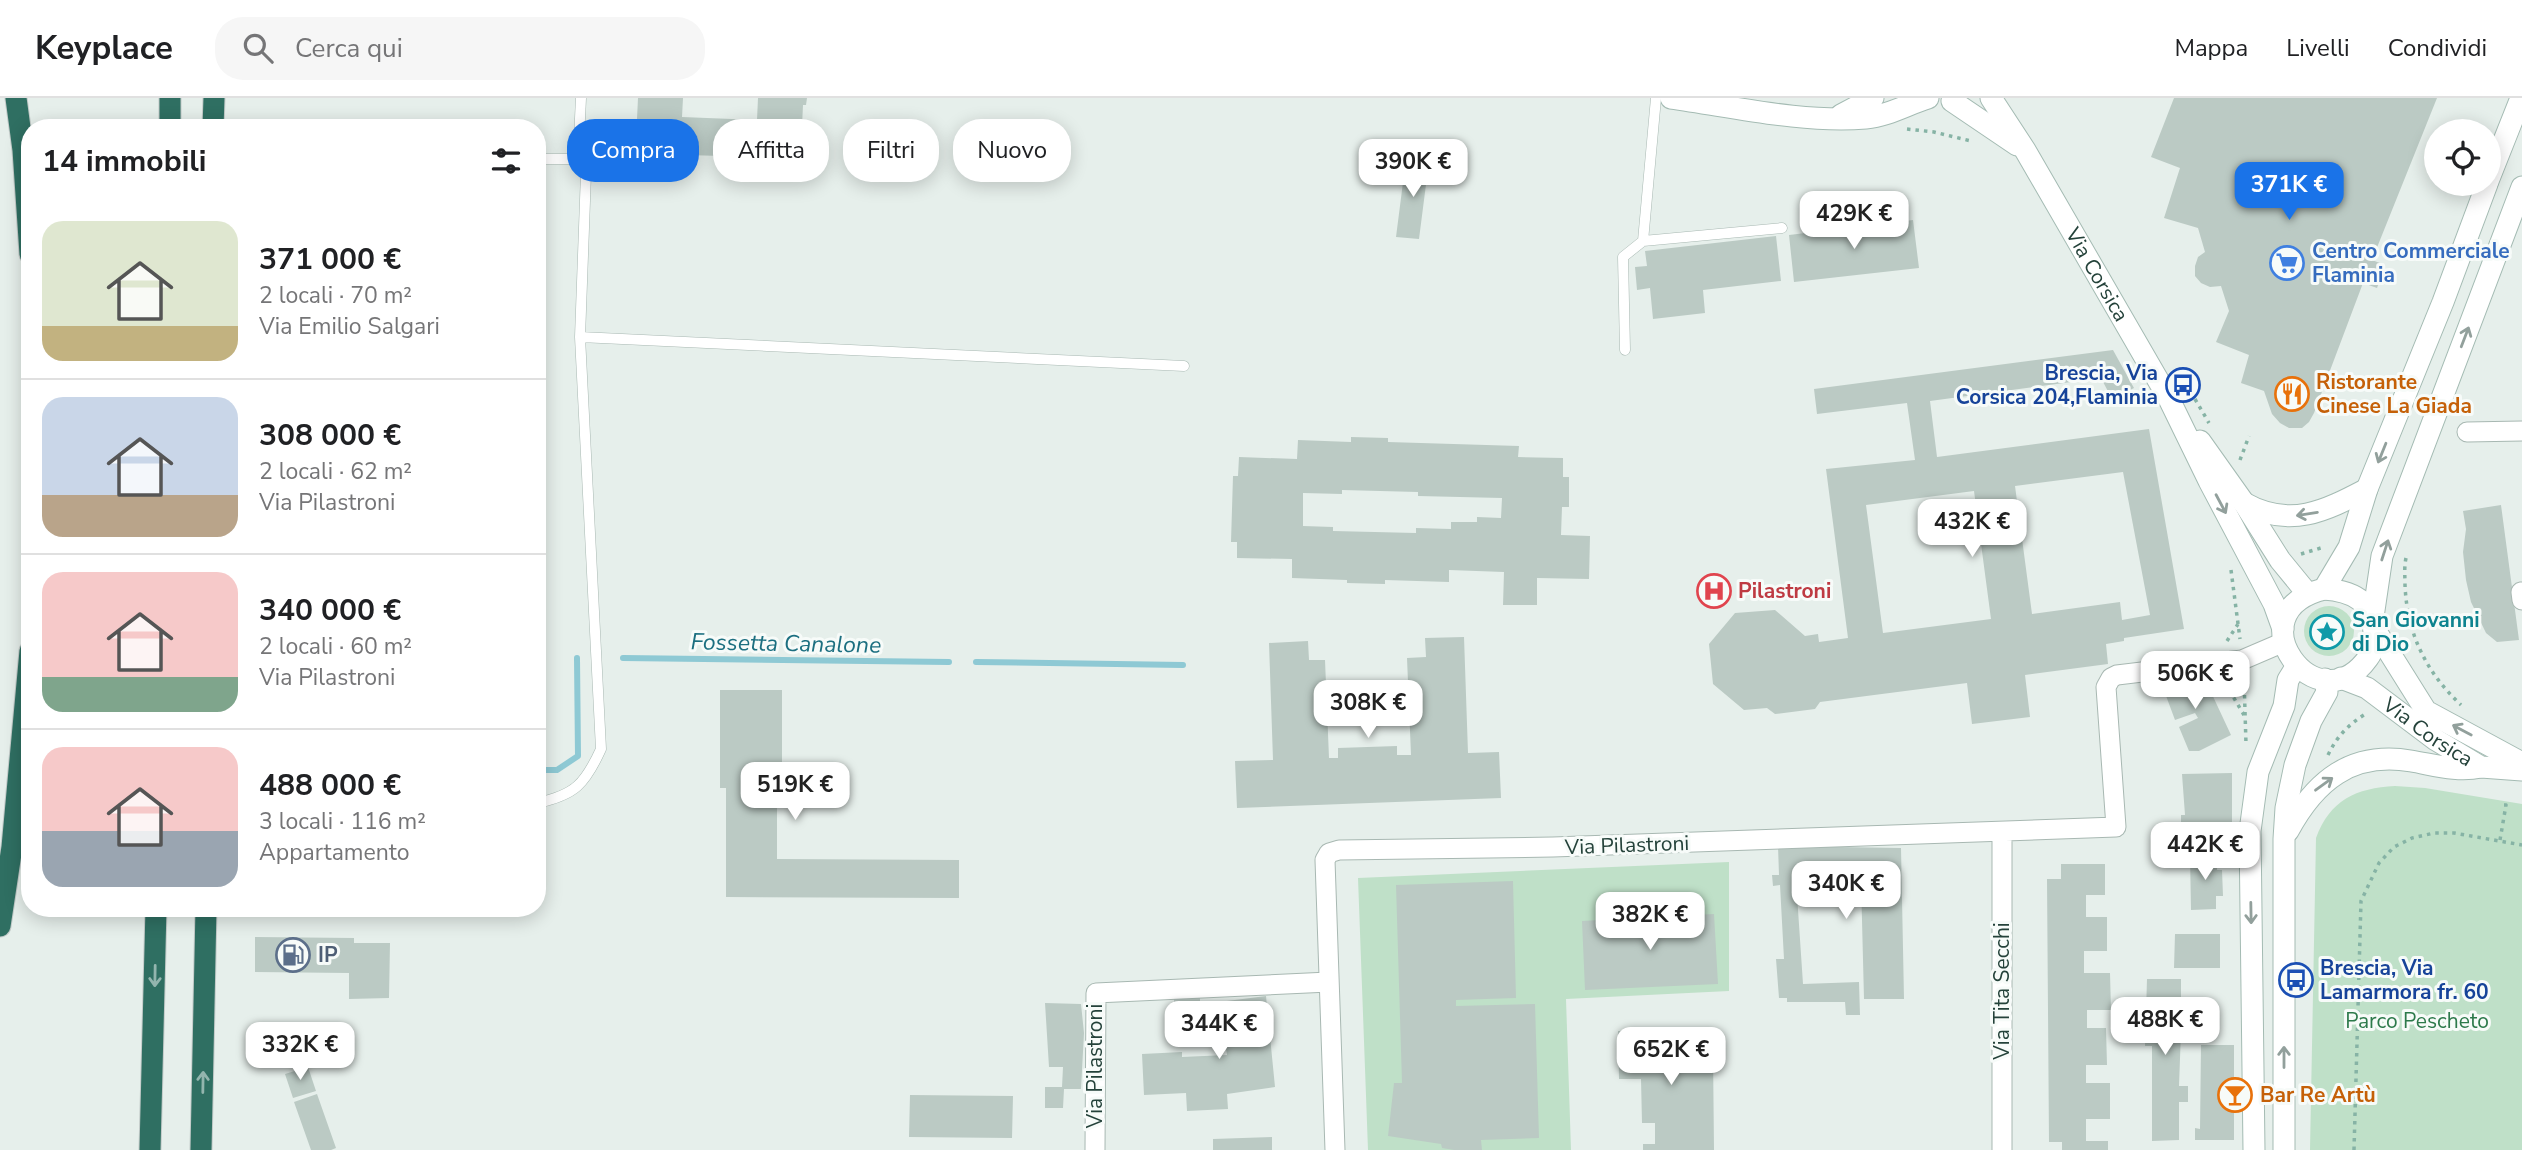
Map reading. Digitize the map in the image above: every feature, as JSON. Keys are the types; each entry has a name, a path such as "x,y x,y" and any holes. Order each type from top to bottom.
{"highway":[{"path":"16,98 21,135"},
{"path":"170,98 170,119"},
{"path":"214,98 214,119"},
{"path":"0,926 12,847 21,749"},
{"path":"150,1150 156,917"},
{"path":"201,1150 206,917"}],"main road":[{"path":"1671,98 1798,117 1835,118 1868,118 1893,112 1928,98"},
{"path":"1835,118 1873,98"},
{"name":"Via Corsica","path":"1991,98 2025,149 2169,400 2274,604 2284,636"},
{"path":"2501,149 2521,98"},
{"name":"Via Corsica","path":"1952,99 2025,149"},
{"path":"2483,196 2367,489 2349,547 2316,591 2287,613 2284,636 2290,659 2306,675 2333,679 2357,671 2374,646 2374,622 2382,556 2522,187"},
{"name":"Via Corsica","path":"2169,400 2244,503 2280,560 2316,591"},
{"path":"2244,503 2272,516 2294,516 2325,511 2367,489"},
{"path":"2316,591 2342,590 2357,598 2367,606 2374,622"},
{"name":"Via Corsica","path":"2374,622 2426,711 2522,763"},
{"path":"2254,1150 2250,831 2258,772 2284,706 2288,680 2296,667"},
{"path":"2284,1150 2286,808 2295,765 2311,721 2333,679"},
{"name":"Via Corsica","path":"2333,679 2367,688 2436,740 2481,767 2522,770"},
{"path":"2284,839 2301,807 2316,788 2348,767 2372,760 2403,759 2464,771 2481,767"}],"street":[{"path":"2467,432 2522,431"},
{"path":"2521,592 2522,600"},
{"name":"Via Pilastroni","path":"1095,1150 1096,993 1329,982 1325,860 1329,853 1339,850 1553,848 2116,827 2106,687 2111,678 2117,675 2242,660 2284,636"},
{"name":"Via Tita Secchi","path":"2002,832 2002,1150"},
{"path":"1329,982 1335,1150"}],"lane":[{"path":"580,119 581,98"},
{"path":"1643,241 1656,98"},
{"path":"546,159 567,159"},
{"path":"546,801 563,798 590,774 601,749 580,337 586,182"},
{"path":"1625,351 1623,257 1643,241 1782,228"},
{"path":"580,337 1184,366"}],"path":[{"path":"1900,128 1973,141"},
{"path":"2236,472 2249,436"},
{"path":"2297,555 2331,545"},
{"path":"2407,552 2404,564 2407,610 2416,642 2422,657 2437,679 2463,707"},
{"path":"2231,565 2238,624"},
{"path":"2332,747 2351,723 2365,713"},
{"path":"2500,840 2506,805 2503,805"},
{"path":"2354,1150 2361,901 2379,863 2394,848 2412,838 2434,833 2454,833 2522,845"}],"green space":[{"path":"2329,606 2347,613 2354,631 2347,649 2329,656 2311,649 2304,631 2311,613"},
{"name":"Parco Pescheto","path":"2395,786 2425,788 2522,804 2522,1150 2310,1150 2316,838 2329,814 2346,799 2368,790"},
{"path":"1729,862 1729,991 1566,999 1571,1150 1368,1150 1358,878"}],"building":[{"path":"638,98 683,98 682,117 732,119 713,119 713,156 699,155 699,119 637,119"},
{"path":"758,98 807,98 806,105 803,105 802,119 757,119"},
{"name":"Centro Commerciale Flaminia","path":"2174,98 2437,98 2429,119 2424,119 2424,130 2372,260 2385,265 2377,288 2363,283 2314,413 2302,428 2289,428 2280,423 2272,414 2264,391 2241,383 2249,355 2216,342 2229,311 2221,286 2210,287 2195,276 2198,257 2205,252 2198,228 2164,218 2180,168 2151,157"},
{"path":"1406,159 1429,161 1419,239 1396,237"},
{"path":"1913,220 1919,268 1794,282 1789,235"},
{"path":"1776,236 1781,281 1703,290 1705,313 1653,319 1650,288 1637,290 1635,267 1647,266 1645,251"},
{"path":"2113,350 2134,388 2112,399 2101,378 1930,401 1937,457 2149,429 2184,629 2124,638 2124,641 2106,644 2108,664 2025,675 2030,717 1972,724 1967,683 1820,702 1815,709 1775,714 1767,708 1744,710 1713,684 1709,644 1735,613 1775,610 1805,636 1818,634 1819,642 1848,638 1826,469 1915,460 1907,403 1817,414 1814,389","holes":["2123,472 2150,615 2122,620 2120,602 2032,614 2015,486","1974,491 1991,619 1883,633 1866,505"]},
{"path":"1351,437 1388,438 1388,442 1519,446 1518,457 1563,458 1563,477 1569,477 1569,507 1562,507 1561,535 1590,536 1589,579 1537,578 1537,605 1503,605 1504,572 1449,570 1449,582 1385,580 1385,584 1347,583 1347,580 1292,578 1292,559 1237,558 1237,542 1231,542 1233,476 1238,476 1239,457 1297,459 1298,440 1351,442","holes":["1342,490 1418,492 1418,496 1502,498 1501,518 1477,517 1477,522 1451,522 1451,529 1416,528 1416,533 1333,531 1333,527 1303,526 1303,493 1342,494"]},
{"path":"2501,505 2519,640 2497,642 2486,633 2471,602 2463,552 2466,529 2463,511"},
{"path":"1464,637 1468,753 1499,752 1501,798 1237,808 1235,761 1273,760 1269,643 1308,641 1309,660 1325,660 1329,758 1338,758 1338,748 1397,746 1397,755 1411,755 1407,658 1426,657 1425,638"},
{"path":"2203,675 2231,735 2199,751 2189,751 2179,727 2198,718 2195,713 2175,720 2159,677"},
{"path":"720,690 782,690 782,788 777,788 777,859 959,860 959,898 726,897 726,788 720,788"},
{"path":"2232,773 2232,829 2181,829 2181,815 2185,815 2182,774"},
{"path":"1778,846 1901,848 1904,999 1864,999 1861,881 1796,880 1803,984 1859,982 1860,1015 1846,1015 1845,1002 1787,1002 1787,998 1779,998 1776,959 1784,959 1780,885 1773,886 1772,875 1779,875"},
{"path":"2217,854 2217,870 2222,870 2223,896 2216,896 2216,909 2191,910 2190,855"},
{"path":"2061,864 2105,864 2105,895 2086,895 2086,917 2107,917 2107,951 2084,951 2084,973 2110,973 2111,1010 2087,1010 2087,1028 2106,1028 2107,1065 2086,1065 2086,1083 2110,1083 2110,1119 2086,1119 2086,1141 2108,1141 2108,1150 2062,1150 2062,1142 2049,1142 2047,879 2061,879"},
{"path":"1513,881 1516,998 1456,1000 1456,1006 1535,1004 1539,1138 1481,1140 1482,1150 1454,1150 1442,1148 1441,1144 1388,1136 1394,1083 1402,1083 1396,885"},
{"path":"1714,914 1718,984 1585,990 1582,921"},
{"path":"2175,934 2220,934 2220,968 2174,968"},
{"path":"255,937 354,938 354,943 390,943 389,998 349,999 349,973 255,972"},
{"path":"2147,979 2181,979 2181,1001 2176,1002 2176,1031 2181,1031 2179,1086 2188,1086 2188,1102 2179,1102 2179,1140 2152,1141 2152,1046 2145,1046"},
{"path":"1174,995 1200,995 1200,1005 1174,1008"},
{"path":"1266,996 1275,1087 1227,1094 1228,1109 1187,1111 1186,1093 1144,1095 1142,1054 1182,1052 1182,1057 1227,1055 1219,1002"},
{"path":"1045,1003 1081,1004 1084,1033 1081,1089 1064,1089 1063,1108 1045,1108 1045,1087 1062,1087 1063,1067 1049,1067"},
{"path":"1689,1030 1690,1054 1713,1053 1714,1150 1643,1150 1643,1144 1655,1144 1655,1123 1642,1123 1641,1079 1619,1079 1618,1031"},
{"path":"2201,1045 2234,1045 2234,1140 2195,1140 2195,1128 2200,1129"},
{"path":"308,1067 316,1091 293,1098 285,1074"},
{"path":"317,1094 336,1148 331,1150 311,1150 294,1102"},
{"path":"910,1095 1013,1096 1012,1138 909,1137"},
{"path":"1272,1137 1272,1150 1213,1150 1213,1139"}],"waterway":[{"name":"Fossetta Canalone","path":"546,770 557,770 578,756 577,658"},
{"name":"Fossetta Canalone","path":"623,658 949,662"},
{"name":"Fossetta Canalone","path":"976,662 1183,665"}],"place":[{"name":"Centro Commerciale Flaminia","path":"2287,263"},
{"name":"Brescia, Via Corsica 204,Flaminia","path":"2183,385"},
{"name":"Ristorante Cinese La Giada","path":"2292,394"},
{"name":"Pilastroni","path":"1714,591"},
{"name":"San Giovanni di Dio","path":"2327,632"},
{"name":"IP","path":"293,955"},
{"name":"Brescia, Via Lamarmora fr. 60","path":"2296,980"},
{"name":"Bar Re Artù","path":"2235,1095"}]}
